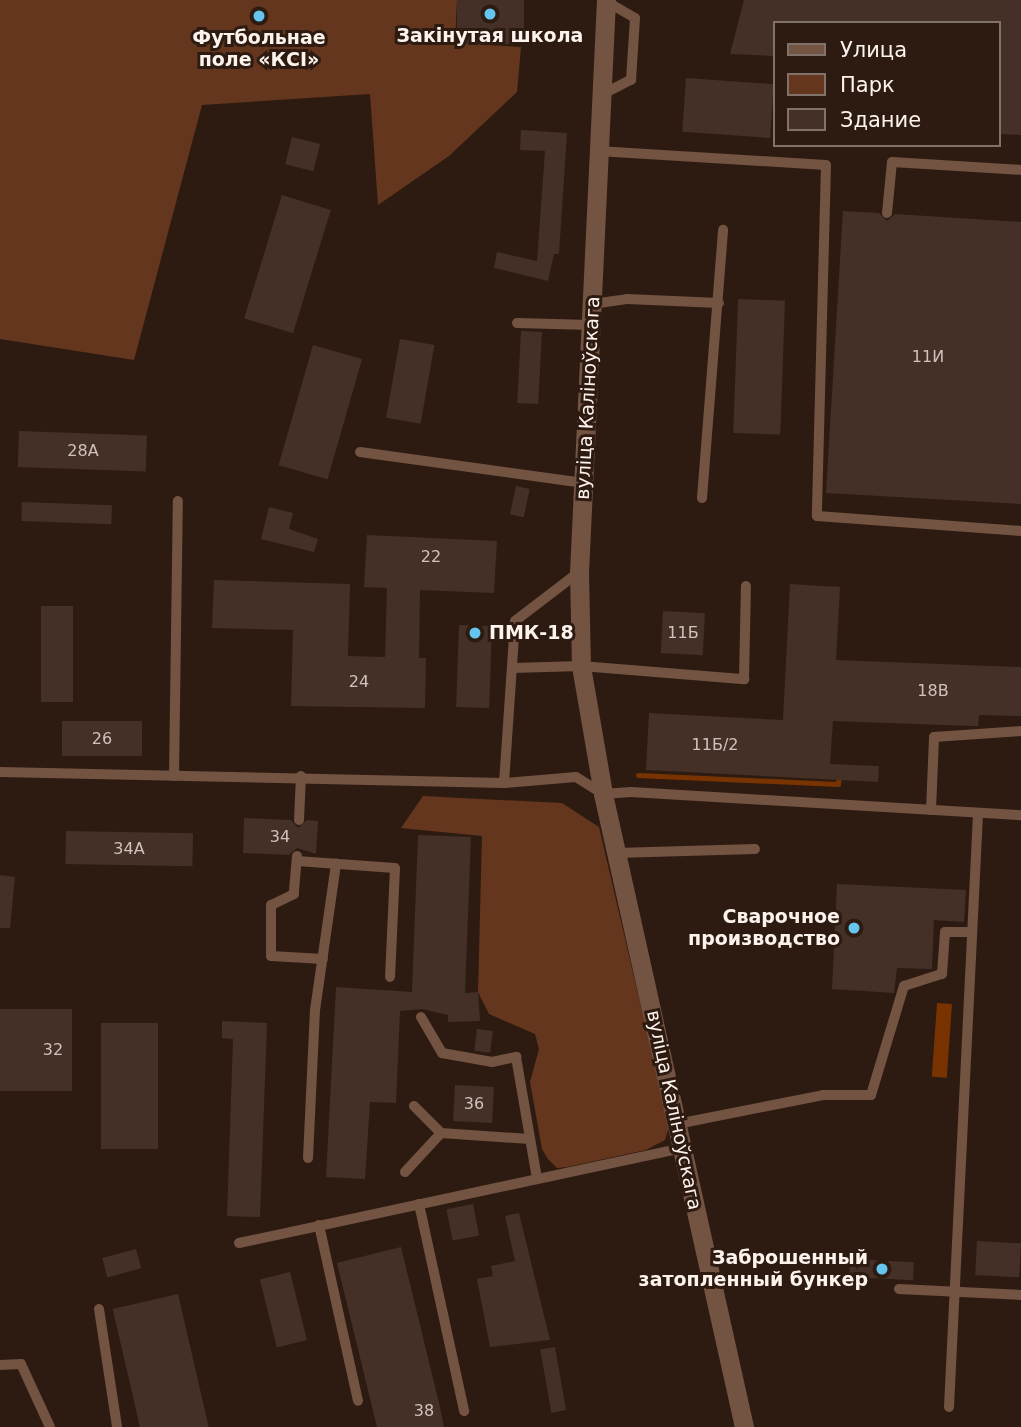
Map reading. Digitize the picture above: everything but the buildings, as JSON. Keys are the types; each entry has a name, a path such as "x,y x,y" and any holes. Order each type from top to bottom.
{"street":[{"name":"вуліца Каліноўскага","path":"606,1 579,572 581,666 603,794 744,1427"}],"lane":[{"path":"601,95 631,80 635,18 606,1"},
{"path":"598,151 826,165 817,516 1021,531"},
{"path":"887,213 892,162 1021,170"},
{"path":"702,498 723,230"},
{"path":"592,304 627,299 719,303"},
{"path":"517,323 591,325"},
{"path":"360,452 584,484"},
{"path":"174,776 178,501"},
{"path":"504,783 515,621 579,572"},
{"path":"512,668 581,666 744,679 746,586"},
{"path":"931,810 934,737 1021,731"},
{"path":"0,772 301,776 504,783 576,777 603,794 632,792 1021,815"},
{"path":"299,820 301,776"},
{"path":"949,1407 978,814"},
{"path":"616,852 755,849"},
{"path":"323,959 271,956 271,905 294,894 297,858 395,868 390,976"},
{"path":"308,1158 316,1010 336,864"},
{"path":"677,1124 823,1096 871,1095 904,986 942,974 945,932 972,932"},
{"path":"421,1017 442,1053 492,1062 516,1057 537,1178"},
{"path":"414,1106 441,1133 530,1139"},
{"path":"405,1172 441,1133"},
{"path":"239,1242 682,1148"},
{"path":"419,1204 464,1411"},
{"path":"319,1225 358,1401"},
{"path":"899,1289 1021,1295"},
{"path":"99,1309 117,1427"},
{"path":"0,1366 21,1364 50,1427"}],"green space":[{"path":"0,0 457,0 455,43 521,47 517,92 449,156 378,205 370,94 202,105 134,360 0,339"},
{"path":"423,796 562,803 599,827 669,1127 665,1140 646,1150 567,1167 557,1168 548,1159 542,1149 530,1082 539,1049 535,1034 489,1014 478,992 482,836 401,828"}],"shaded area":[{"path":"937,1003 952,1004 947,1078 932,1077"}],"waterway":[{"path":"638,775 838,784 839,775"}],"place":[{"name":"Закінутая школа","path":"490,14"},
{"name":"Футбольнае поле «КСІ»","path":"259,16"},
{"name":"ПМК-18","path":"475,633"},
{"name":"Сварочное производство","path":"854,928"},
{"name":"Заброшенный затопленный бункер","path":"882,1269"}]}
